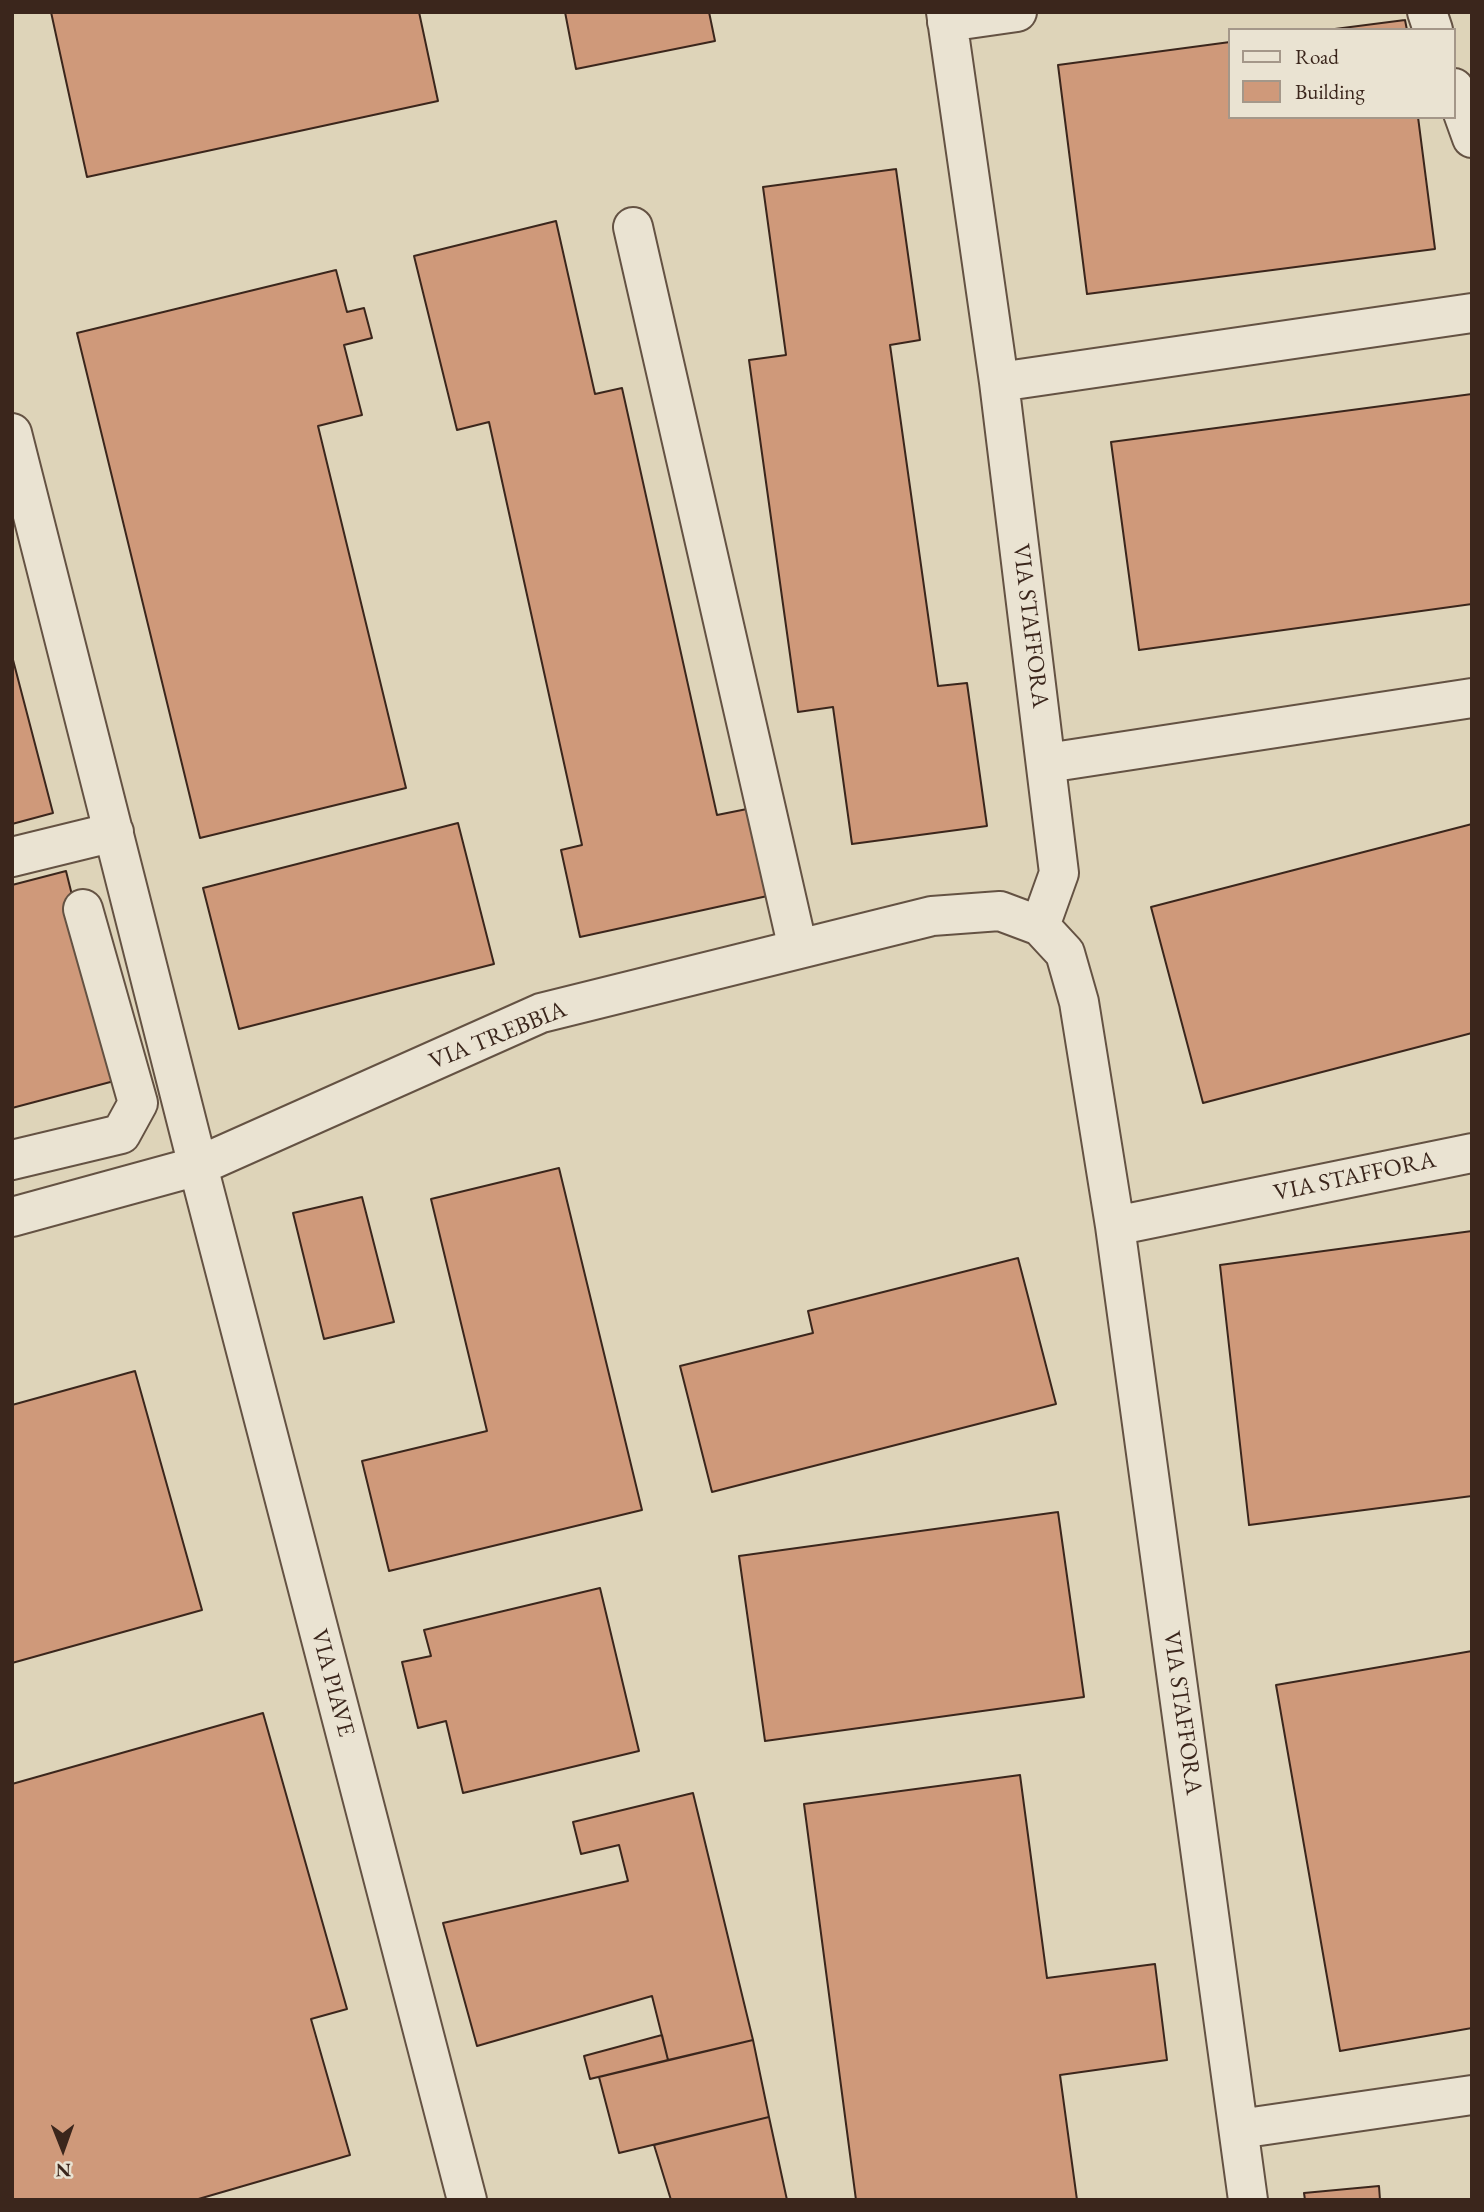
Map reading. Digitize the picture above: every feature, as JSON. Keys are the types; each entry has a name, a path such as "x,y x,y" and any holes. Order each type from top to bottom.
{"street":[{"path":"946,17 1017,12"},
{"name":"VIA STAFFORA","path":"946,17 999,382 1059,873 1040,926 1065,953 1079,1002 1115,1226 1248,2200"},
{"path":"1456,94 1472,138"},
{"path":"633,227 798,949"},
{"path":"999,382 1472,313"},
{"name":"VIA PIAVE","path":"12,433 198,1166 467,2200"},
{"path":"1047,763 1472,698"},
{"path":"12,857 114,832"},
{"path":"12,1160 121,1134 138,1103 83,909"},
{"name":"VIA TREBBIA","path":"12,1217 198,1166 541,1013 932,916 1000,911 1040,926"},
{"name":"VIA STAFFORA","path":"1115,1226 1472,1153"},
{"path":"1239,2130 1472,2095"}],"building":[{"path":"51,12 419,12 438,101 87,177"},
{"path":"565,12 709,12 715,41 576,69"},
{"path":"1405,20 1407,28 1343,28"},
{"path":"1228,42 1228,119 1418,119 1435,249 1087,294 1058,65"},
{"path":"896,169 920,340 890,345 938,686 967,683 987,826 852,844 833,707 798,712 749,360 786,355 763,187"},
{"path":"556,221 595,394 622,388 717,815 752,808 772,895 580,937 561,850 582,845 489,422 457,430 414,256"},
{"path":"336,270 347,312 364,308 372,338 344,345 362,415 318,426 406,788 200,838 77,333"},
{"path":"1472,394 1472,604 1139,650 1111,442"},
{"path":"12,656 53,813 12,824"},
{"path":"458,823 494,964 239,1029 203,888"},
{"path":"1472,824 1472,1033 1203,1103 1151,907"},
{"path":"66,871 118,1080 12,1108 12,885"},
{"path":"559,1168 642,1510 389,1571 362,1461 487,1431 431,1199"},
{"path":"362,1197 394,1322 324,1339 293,1213"},
{"path":"1472,1231 1472,1496 1249,1525 1220,1265"},
{"path":"1018,1258 1056,1404 712,1492 680,1366 813,1333 808,1311"},
{"path":"135,1371 202,1610 12,1663 12,1405"},
{"path":"1058,1512 1084,1697 765,1741 739,1556"},
{"path":"600,1588 639,1751 463,1793 446,1721 418,1728 402,1662 431,1656 424,1630"},
{"path":"1472,1651 1472,2028 1340,2051 1276,1685"},
{"path":"263,1713 347,2009 311,2019 350,2155 195,2200 12,2200 12,1784"},
{"path":"1020,1775 1047,1978 1155,1964 1167,2060 1060,2075 1077,2200 856,2200 804,1804"},
{"path":"693,1793 753,2040 668,2060 652,1996 477,2046 443,1923 628,1881 619,1845 581,1854 573,1822"},
{"path":"662,2035 668,2060 590,2079 584,2056"},
{"path":"753,2040 769,2117 619,2153 599,2077"},
{"path":"769,2117 787,2200 671,2200 654,2145"},
{"path":"1379,2186 1380,2200 1305,2200 1304,2193"}]}
